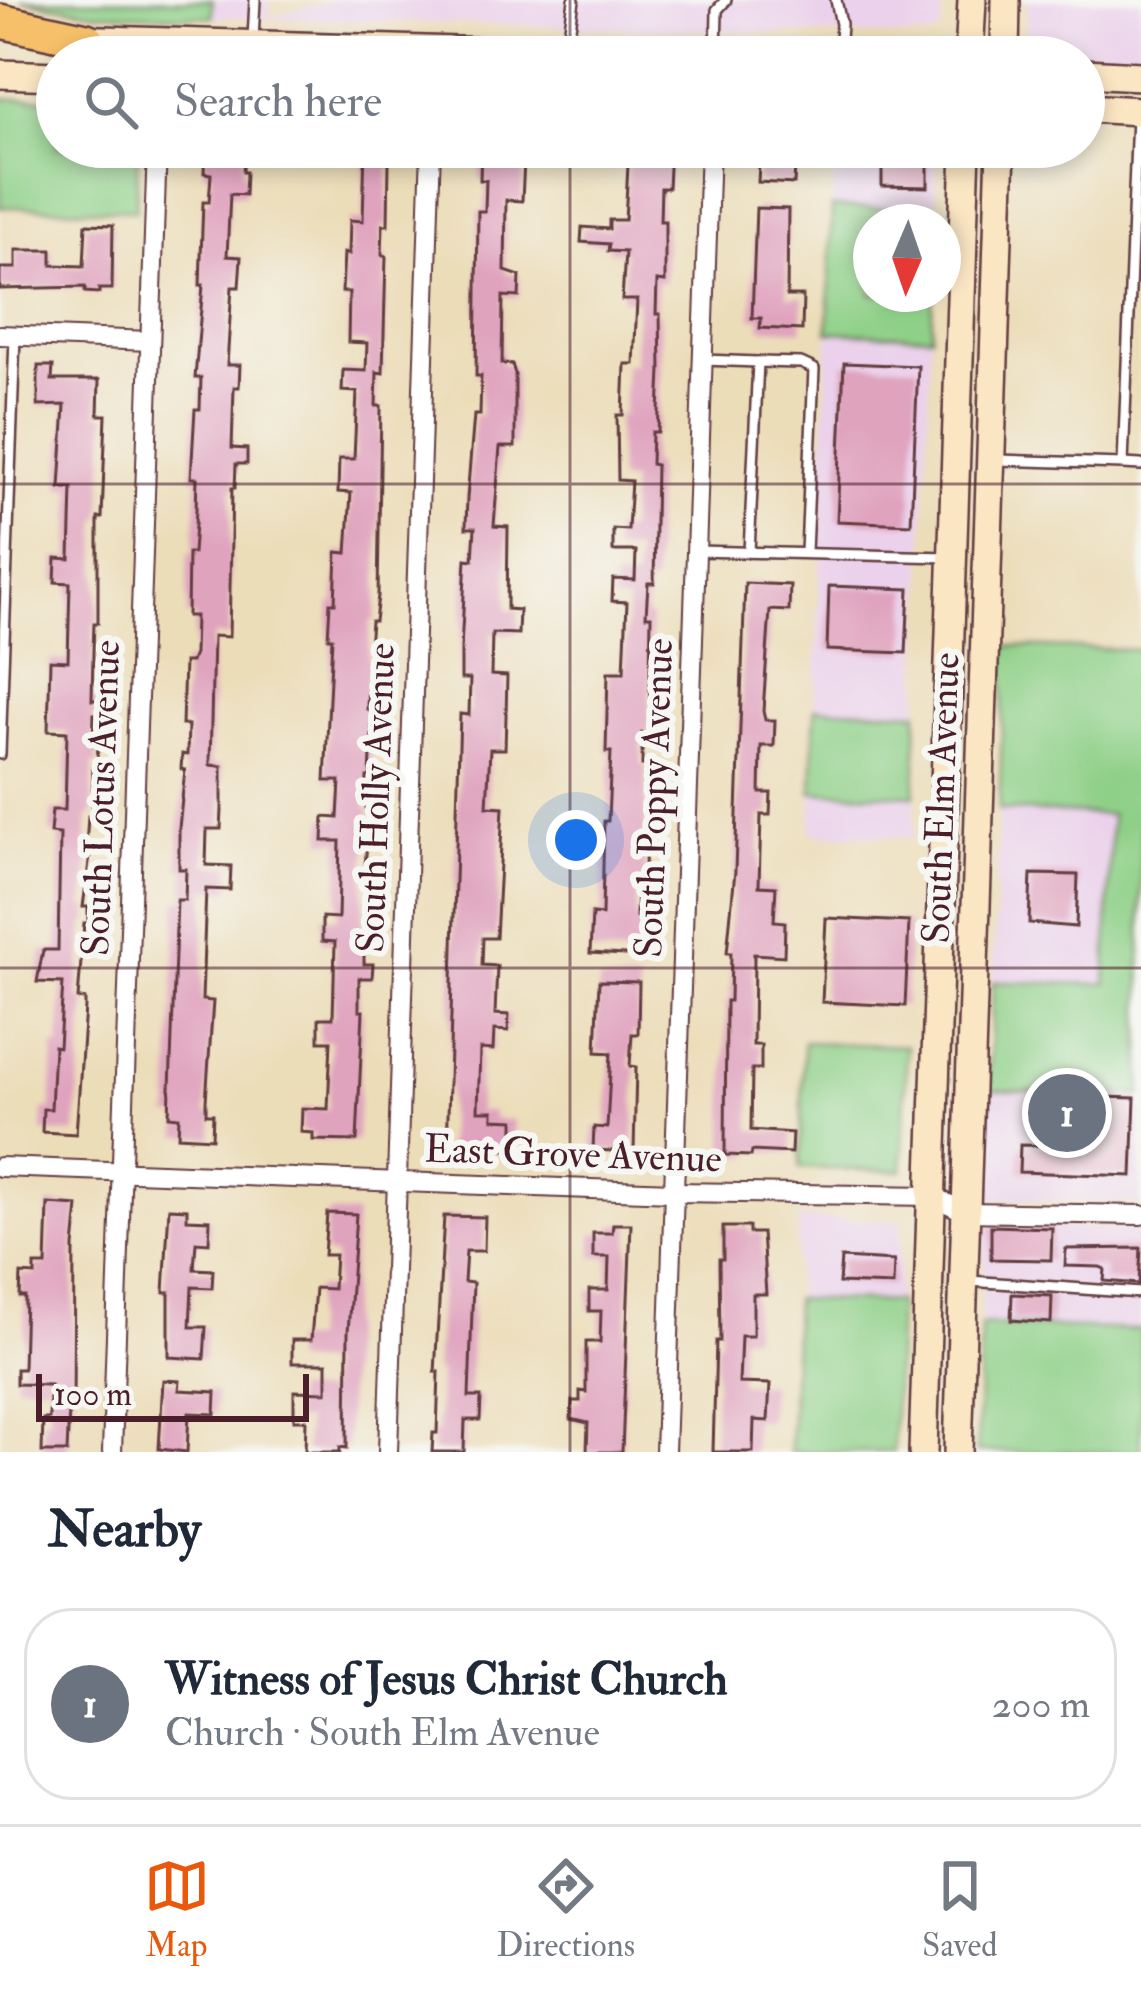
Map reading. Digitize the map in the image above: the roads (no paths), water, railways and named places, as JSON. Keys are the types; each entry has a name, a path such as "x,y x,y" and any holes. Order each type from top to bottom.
{"highway":[{"path":"0,21 69,36"}],"main road":[{"path":"969,36 971,0"},
{"path":"1005,36 1006,0"},
{"path":"0,38 36,39"},
{"path":"0,74 36,75"},
{"path":"1105,75 1141,76"},
{"path":"1105,109 1139,111"},
{"name":"South Elm Avenue","path":"923,1452 965,168"},
{"name":"South Elm Avenue","path":"958,1452 1000,168"}],"street":[{"name":"South Lotus Avenue","path":"112,1452 156,168"},
{"name":"South Holly Avenue","path":"388,1452 429,168"},
{"name":"South Poppy Avenue","path":"665,1452 709,168"},
{"path":"8,336 150,341"},
{"name":"East Grove Avenue","path":"0,1167 674,1192 932,1196 965,1212 1141,1215"}],"lane":[{"path":"255,0 269,36"},
{"path":"568,36 574,0"},
{"path":"716,36 717,10 726,0"},
{"path":"834,0 841,36"},
{"path":"1123,464 1139,111"},
{"path":"0,754 8,336"},
{"path":"703,360 801,363 814,369 806,552"},
{"path":"749,552 758,362"},
{"path":"992,460 1141,465"},
{"path":"696,551 954,558"},
{"path":"964,1280 1141,1293"}],"place":[{"name":"Witness of Jesus Christ Church","path":"1067,1113"}]}
